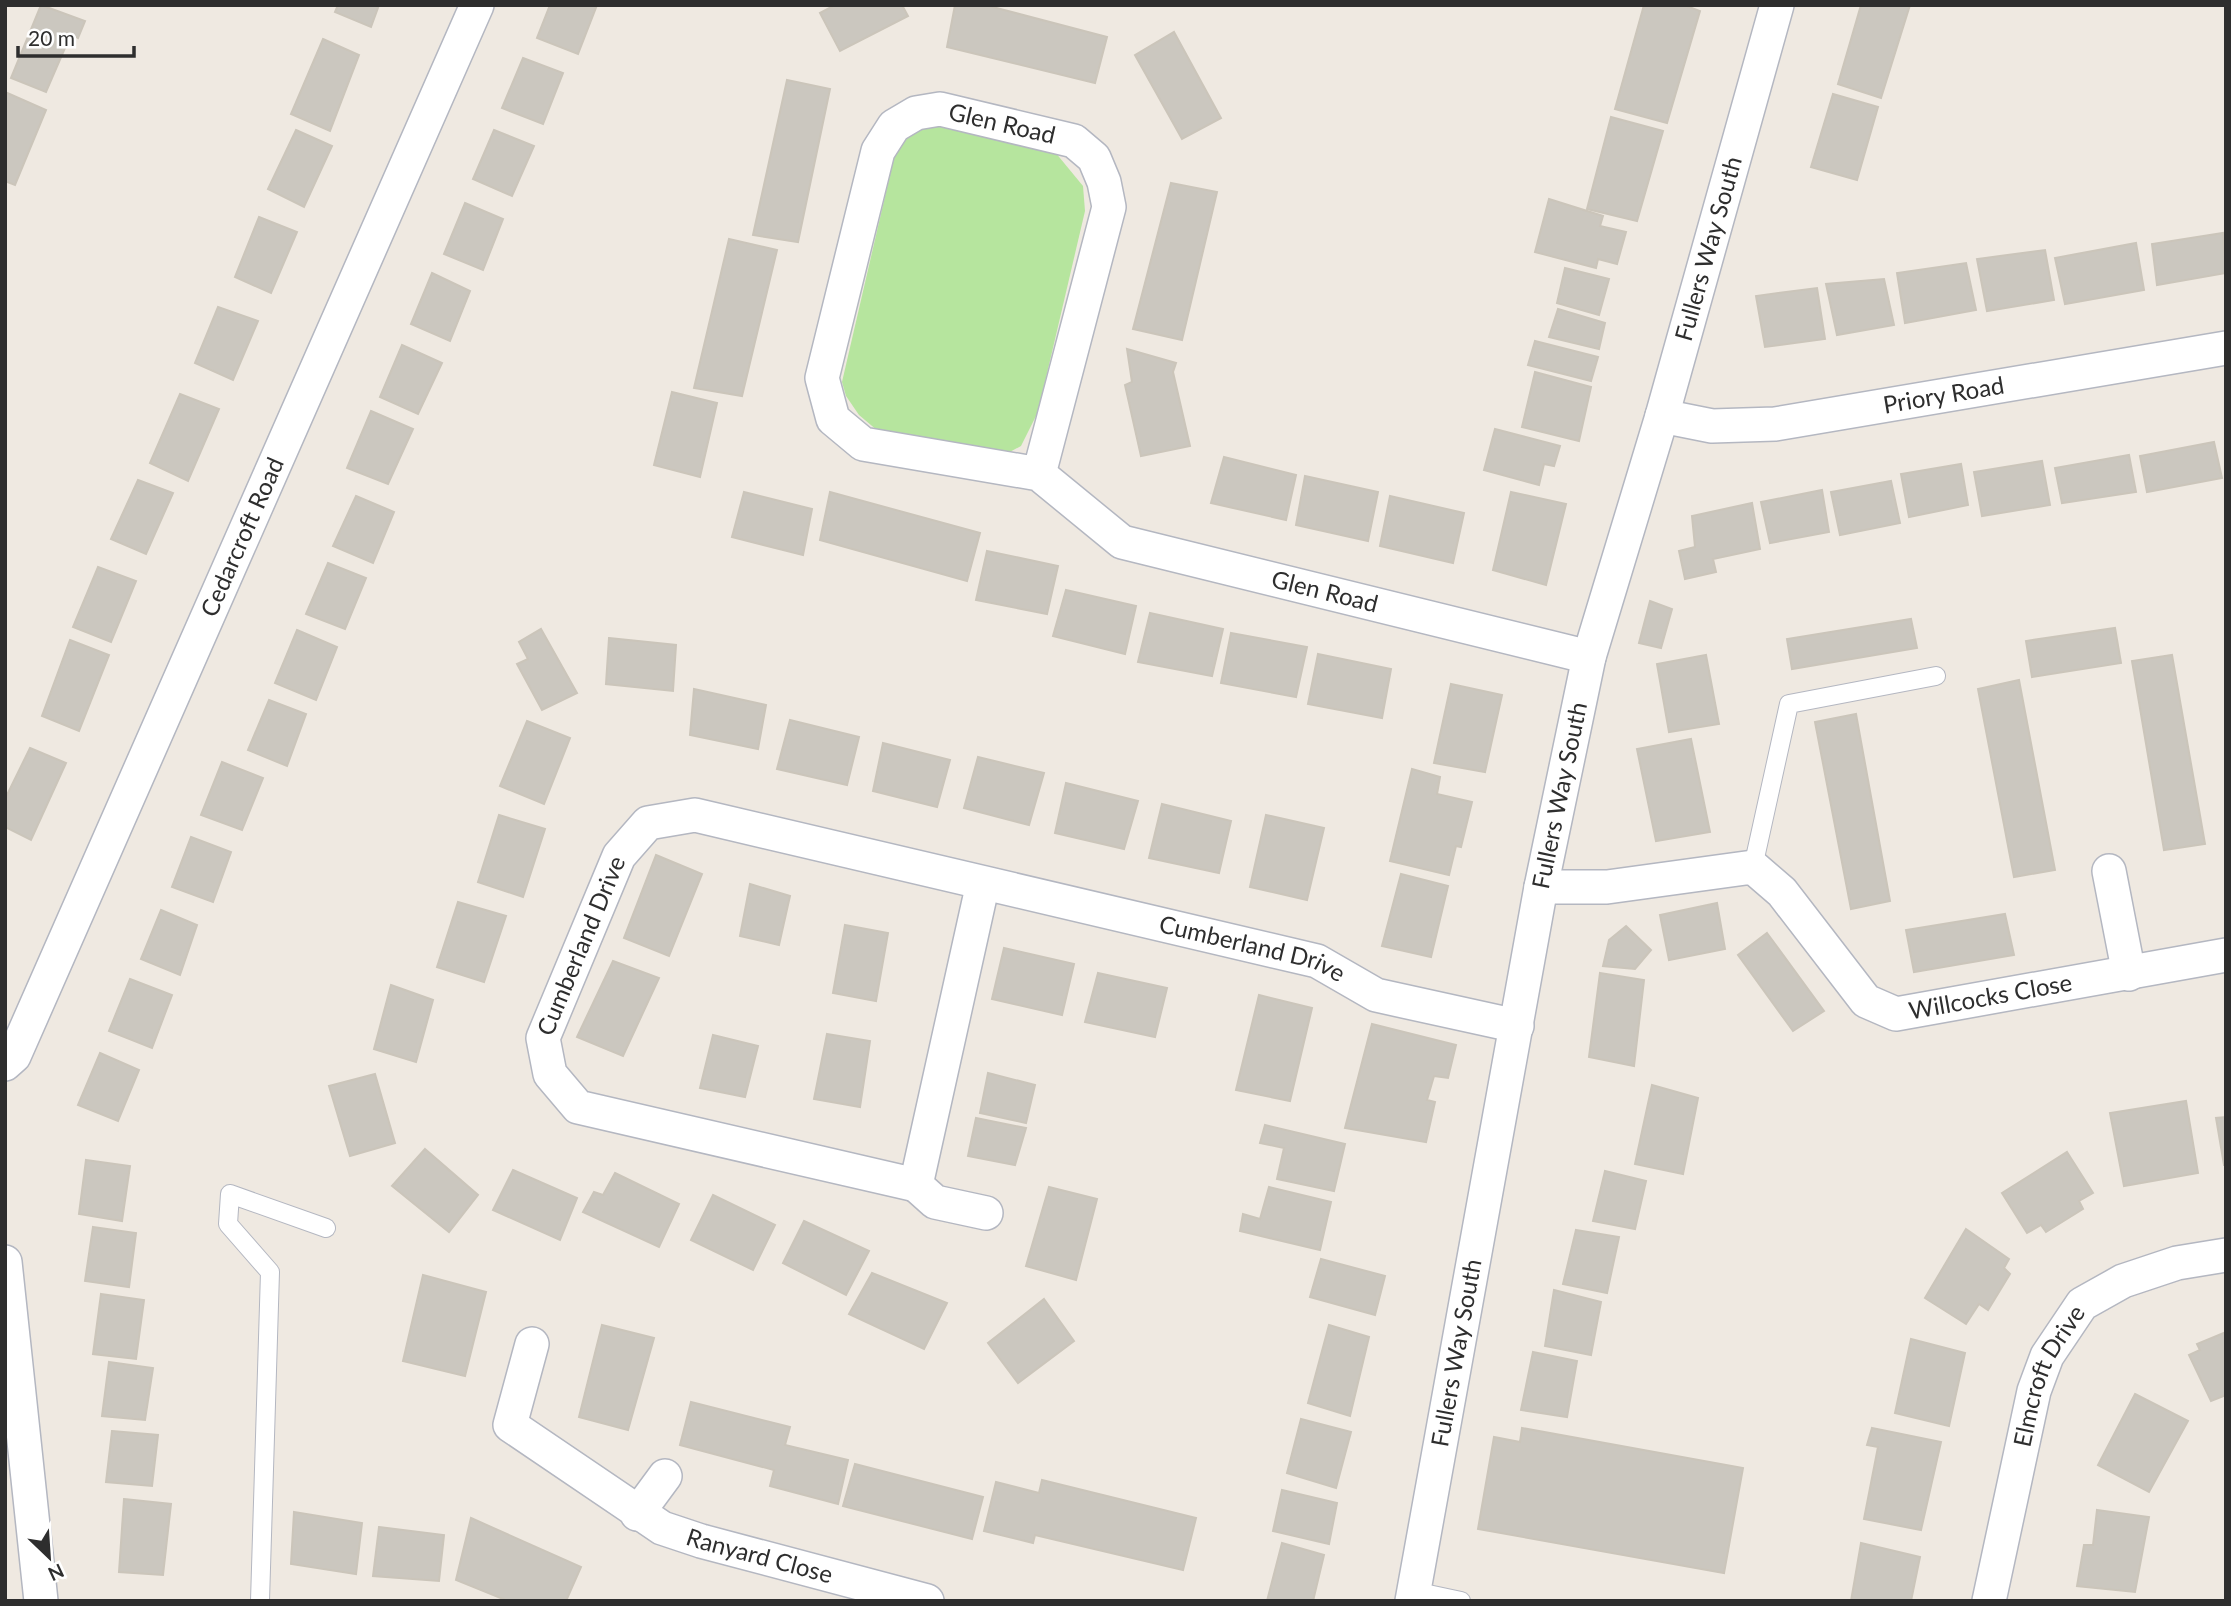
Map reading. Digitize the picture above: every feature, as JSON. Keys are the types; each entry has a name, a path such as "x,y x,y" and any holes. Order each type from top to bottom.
{"street":[{"name":"Cedarcroft Road","path":"5,1064 14,1056 477,5"},
{"name":"Fullers Way South","path":"1413,1596 1541,887 1589,657 1662,416 1777,5"},
{"name":"Glen Road","path":"1039,474 1109,207 1104,182 1094,158 1074,141 940,109 916,113 894,126 878,151 822,379 832,419 863,444 1039,474 1122,542 1589,657"},
{"name":"Priory Road","path":"1662,416 1712,426 1775,424 2226,348"},
{"name":"Cumberland Drive","path":"986,1213 935,1202 916,1185 578,1107 550,1074 543,1038 619,856 648,823 695,815 1317,961 1376,995 1517,1026"},
{"path":"1541,887 1607,887 1754,867"},
{"name":"Willcocks Close","path":"1754,867 1782,892 1866,1001 1896,1014 2226,955"},
{"path":"2109,871 2129,974"},
{"path":"916,1185 983,883"},
{"name":"Elmcroft Drive","path":"1989,1601 2034,1391 2047,1356 2082,1304 2113,1287 2177,1263 2226,1255"},
{"path":"5,1262 41,1601"},
{"name":"Ranyard Close","path":"532,1344 510,1425 637,1514 662,1528 701,1541 927,1601"},
{"path":"637,1514 665,1476"}],"lane":[{"path":"1754,867 1789,704 1936,676"},
{"path":"260,1601 270,1272 228,1224 230,1194 326,1228"},
{"path":"1413,1596 1461,1601"}],"green space":[{"path":"937,122 1055,152 1083,186 1085,211 1038,412 1021,446 1006,454 878,431 859,415 846,396 842,382 896,149 914,132"}],"building":[{"path":"41,5 85,21 78,38 71,34 46,92 11,78"},
{"path":"338,5 379,5 371,27 335,12"},
{"path":"550,5 597,5 578,54 537,38"},
{"path":"835,5 902,5 908,16 840,51 820,13"},
{"path":"955,5 985,5 1107,37 1095,83 947,47"},
{"path":"1644,5 1684,5 1700,11 1667,123 1615,109"},
{"path":"1861,5 1910,5 1881,98 1838,84"},
{"path":"1174,32 1221,118 1182,139 1135,55"},
{"path":"323,39 359,55 330,131 291,114"},
{"path":"523,58 563,73 543,124 502,108"},
{"path":"787,80 830,89 798,242 753,235"},
{"path":"5,92 46,110 15,185 5,181"},
{"path":"1833,94 1878,107 1857,180 1811,167"},
{"path":"1611,117 1663,131 1637,221 1587,209"},
{"path":"296,130 332,146 304,207 268,189"},
{"path":"494,130 534,146 512,196 473,179"},
{"path":"1171,183 1217,192 1182,340 1133,329"},
{"path":"1549,199 1603,216 1600,226 1626,232 1617,264 1598,259 1596,268 1535,252"},
{"path":"465,203 503,219 483,270 444,254"},
{"path":"259,217 297,232 271,293 235,277"},
{"path":"2223,233 2226,273 2157,285 2152,244"},
{"path":"729,239 777,250 742,396 694,388"},
{"path":"2136,243 2144,290 2065,304 2055,258"},
{"path":"2045,250 2054,300 1987,311 1977,259"},
{"path":"1966,263 1976,310 1905,323 1897,273"},
{"path":"1565,268 1609,279 1599,315 1557,303"},
{"path":"432,273 470,291 450,341 411,324"},
{"path":"1884,279 1894,325 1837,335 1826,284"},
{"path":"1817,288 1825,339 1765,347 1756,296"},
{"path":"218,307 258,321 233,380 195,363"},
{"path":"1558,309 1605,323 1599,349 1549,337"},
{"path":"1535,341 1598,357 1591,381 1528,365"},
{"path":"402,345 442,363 418,414 380,397"},
{"path":"1127,349 1176,363 1173,372 1190,446 1141,456 1125,385 1132,382"},
{"path":"1535,372 1591,387 1579,441 1522,427"},
{"path":"672,392 717,403 700,477 654,465"},
{"path":"180,394 219,409 188,481 150,463"},
{"path":"371,411 413,429 388,484 347,468"},
{"path":"1495,429 1560,446 1554,466 1544,464 1539,485 1484,470"},
{"path":"2214,442 2222,478 2147,492 2140,456"},
{"path":"2129,455 2136,492 2062,503 2055,468"},
{"path":"1224,457 1296,475 1286,520 1211,503"},
{"path":"2042,461 2050,505 1982,516 1974,472"},
{"path":"1961,464 1968,505 1909,517 1901,474"},
{"path":"1305,476 1378,492 1368,541 1296,525"},
{"path":"138,480 173,493 146,554 111,539"},
{"path":"1891,481 1900,523 1840,535 1831,492"},
{"path":"1822,490 1829,532 1770,543 1761,502"},
{"path":"744,492 812,509 803,555 732,537"},
{"path":"830,492 980,533 967,581 820,540"},
{"path":"1511,492 1566,504 1546,585 1493,570"},
{"path":"356,496 394,512 373,563 333,546"},
{"path":"1390,496 1464,513 1453,563 1380,546"},
{"path":"1752,503 1760,549 1713,559 1716,572 1685,579 1679,551 1695,547 1692,516"},
{"path":"987,551 1058,566 1047,614 976,600"},
{"path":"328,563 366,578 345,629 306,614"},
{"path":"98,567 136,581 111,642 73,627"},
{"path":"1066,590 1136,606 1125,654 1053,636"},
{"path":"1650,601 1672,609 1661,648 1639,643"},
{"path":"1150,613 1223,629 1212,676 1138,662"},
{"path":"1911,619 1917,648 1792,669 1787,639"},
{"path":"2115,628 2121,663 2032,677 2026,641"},
{"path":"541,629 577,693 542,710 517,664 528,659 519,642"},
{"path":"297,630 337,647 316,700 275,683"},
{"path":"1231,633 1307,647 1296,697 1221,683"},
{"path":"609,638 676,645 673,691 606,684"},
{"path":"70,640 109,655 79,731 42,716"},
{"path":"1318,654 1391,669 1382,718 1308,704"},
{"path":"1706,655 1719,724 1669,732 1657,664"},
{"path":"2172,655 2205,844 2164,850 2132,661"},
{"path":"2019,680 2055,870 2014,877 1978,689"},
{"path":"1451,684 1502,695 1485,772 1434,763"},
{"path":"694,689 766,705 758,749 690,735"},
{"path":"269,700 306,714 287,766 248,750"},
{"path":"1856,714 1890,901 1851,909 1815,722"},
{"path":"790,720 859,737 847,785 777,769"},
{"path":"527,721 570,738 544,804 500,786"},
{"path":"1691,739 1710,832 1656,841 1637,749"},
{"path":"883,743 950,760 937,807 873,791"},
{"path":"30,748 66,763 31,840 5,827 5,799"},
{"path":"978,757 1044,773 1029,825 964,808"},
{"path":"222,762 263,778 242,830 201,815"},
{"path":"1412,769 1440,777 1437,794 1472,802 1461,847 1456,846 1449,875 1390,861"},
{"path":"1066,783 1138,801 1124,849 1055,833"},
{"path":"1162,804 1231,821 1219,873 1149,858"},
{"path":"499,815 545,829 523,897 478,882"},
{"path":"1266,815 1324,828 1307,900 1250,887"},
{"path":"191,837 231,852 213,902 172,887"},
{"path":"656,855 702,874 669,956 624,938"},
{"path":"1401,874 1448,886 1431,957 1382,946"},
{"path":"750,884 790,896 779,945 740,936"},
{"path":"458,902 506,916 484,982 437,967"},
{"path":"1717,903 1725,949 1669,960 1660,915"},
{"path":"161,910 197,925 180,975 141,959"},
{"path":"2005,914 2014,955 1914,972 1906,930"},
{"path":"845,925 888,933 876,1001 833,993"},
{"path":"1626,926 1651,950 1635,969 1603,966 1609,940"},
{"path":"1767,933 1824,1011 1793,1031 1738,955"},
{"path":"1004,948 1074,964 1062,1015 992,999"},
{"path":"613,961 659,978 623,1056 577,1037"},
{"path":"1098,973 1167,988 1155,1037 1085,1022"},
{"path":"1600,973 1644,980 1634,1066 1589,1057"},
{"path":"130,979 172,995 152,1048 109,1031"},
{"path":"391,985 433,1000 416,1062 374,1049"},
{"path":"1259,995 1312,1008 1290,1101 1236,1090"},
{"path":"1372,1024 1456,1045 1448,1078 1434,1076 1427,1100 1435,1102 1426,1142 1345,1128"},
{"path":"827,1034 870,1041 860,1107 814,1099"},
{"path":"713,1035 758,1046 745,1097 700,1088"},
{"path":"100,1053 139,1070 118,1121 78,1105"},
{"path":"988,1073 1035,1085 1026,1123 980,1113"},
{"path":"375,1074 395,1143 350,1156 329,1086"},
{"path":"1652,1085 1698,1098 1683,1174 1635,1164"},
{"path":"2186,1101 2198,1173 2124,1186 2110,1113"},
{"path":"2226,1117 2226,1165 2224,1165 2216,1118"},
{"path":"976,1118 1026,1128 1015,1165 968,1156"},
{"path":"1265,1125 1345,1144 1334,1191 1277,1179 1284,1148 1260,1143"},
{"path":"425,1149 478,1195 449,1232 392,1186"},
{"path":"2067,1152 2093,1193 2079,1201 2083,1209 2046,1232 2041,1225 2027,1233 2002,1193"},
{"path":"86,1160 130,1166 122,1221 79,1214"},
{"path":"513,1170 577,1198 560,1240 493,1210"},
{"path":"1605,1171 1646,1181 1635,1229 1593,1221"},
{"path":"615,1173 679,1204 659,1247 583,1212 594,1192 603,1195"},
{"path":"1049,1187 1097,1199 1076,1280 1026,1266"},
{"path":"1269,1187 1331,1202 1320,1250 1240,1231 1243,1214 1260,1219"},
{"path":"713,1195 775,1225 753,1270 691,1240"},
{"path":"804,1221 869,1251 846,1295 783,1263"},
{"path":"93,1227 136,1233 129,1287 85,1281"},
{"path":"1966,1229 2009,1259 2004,1268 2010,1274 1988,1310 1979,1304 1966,1324 1925,1298"},
{"path":"1576,1230 1619,1237 1607,1293 1563,1284"},
{"path":"1321,1259 1385,1276 1375,1315 1310,1297"},
{"path":"872,1273 947,1303 924,1349 849,1314"},
{"path":"423,1275 486,1292 465,1376 403,1361"},
{"path":"1554,1290 1601,1302 1591,1355 1545,1346"},
{"path":"101,1294 144,1300 136,1359 93,1354"},
{"path":"1044,1299 1074,1341 1018,1383 988,1343"},
{"path":"602,1325 654,1338 628,1430 579,1417"},
{"path":"1329,1325 1369,1337 1350,1416 1308,1403"},
{"path":"2226,1332 2226,1395 2211,1401 2189,1355 2200,1350 2197,1344"},
{"path":"1911,1339 1965,1353 1949,1426 1895,1413"},
{"path":"1533,1352 1577,1361 1567,1417 1521,1410"},
{"path":"109,1362 153,1368 145,1420 102,1416"},
{"path":"2135,1394 2188,1421 2149,1492 2098,1465"},
{"path":"691,1402 790,1427 785,1445 848,1460 838,1504 770,1486 774,1470 680,1445"},
{"path":"1301,1419 1351,1432 1336,1488 1287,1473"},
{"path":"1522,1428 1743,1468 1724,1573 1478,1529 1494,1437 1520,1442"},
{"path":"1872,1428 1941,1442 1921,1530 1864,1519 1878,1447 1867,1445"},
{"path":"112,1431 158,1435 152,1486 106,1482"},
{"path":"855,1464 983,1497 972,1539 843,1506"},
{"path":"1042,1480 1196,1518 1183,1570 1035,1535 1033,1543 984,1531 996,1482 1039,1493"},
{"path":"1282,1490 1337,1503 1329,1544 1273,1531"},
{"path":"124,1499 171,1504 163,1575 119,1572"},
{"path":"2097,1510 2149,1517 2135,1592 2077,1586 2084,1545 2093,1545"},
{"path":"294,1512 362,1523 356,1574 291,1564"},
{"path":"471,1518 581,1567 566,1601 508,1601 456,1580"},
{"path":"379,1527 444,1535 439,1581 373,1576"},
{"path":"1282,1543 1324,1555 1313,1601 1267,1601"},
{"path":"1861,1543 1920,1557 1911,1601 1851,1601"}]}
